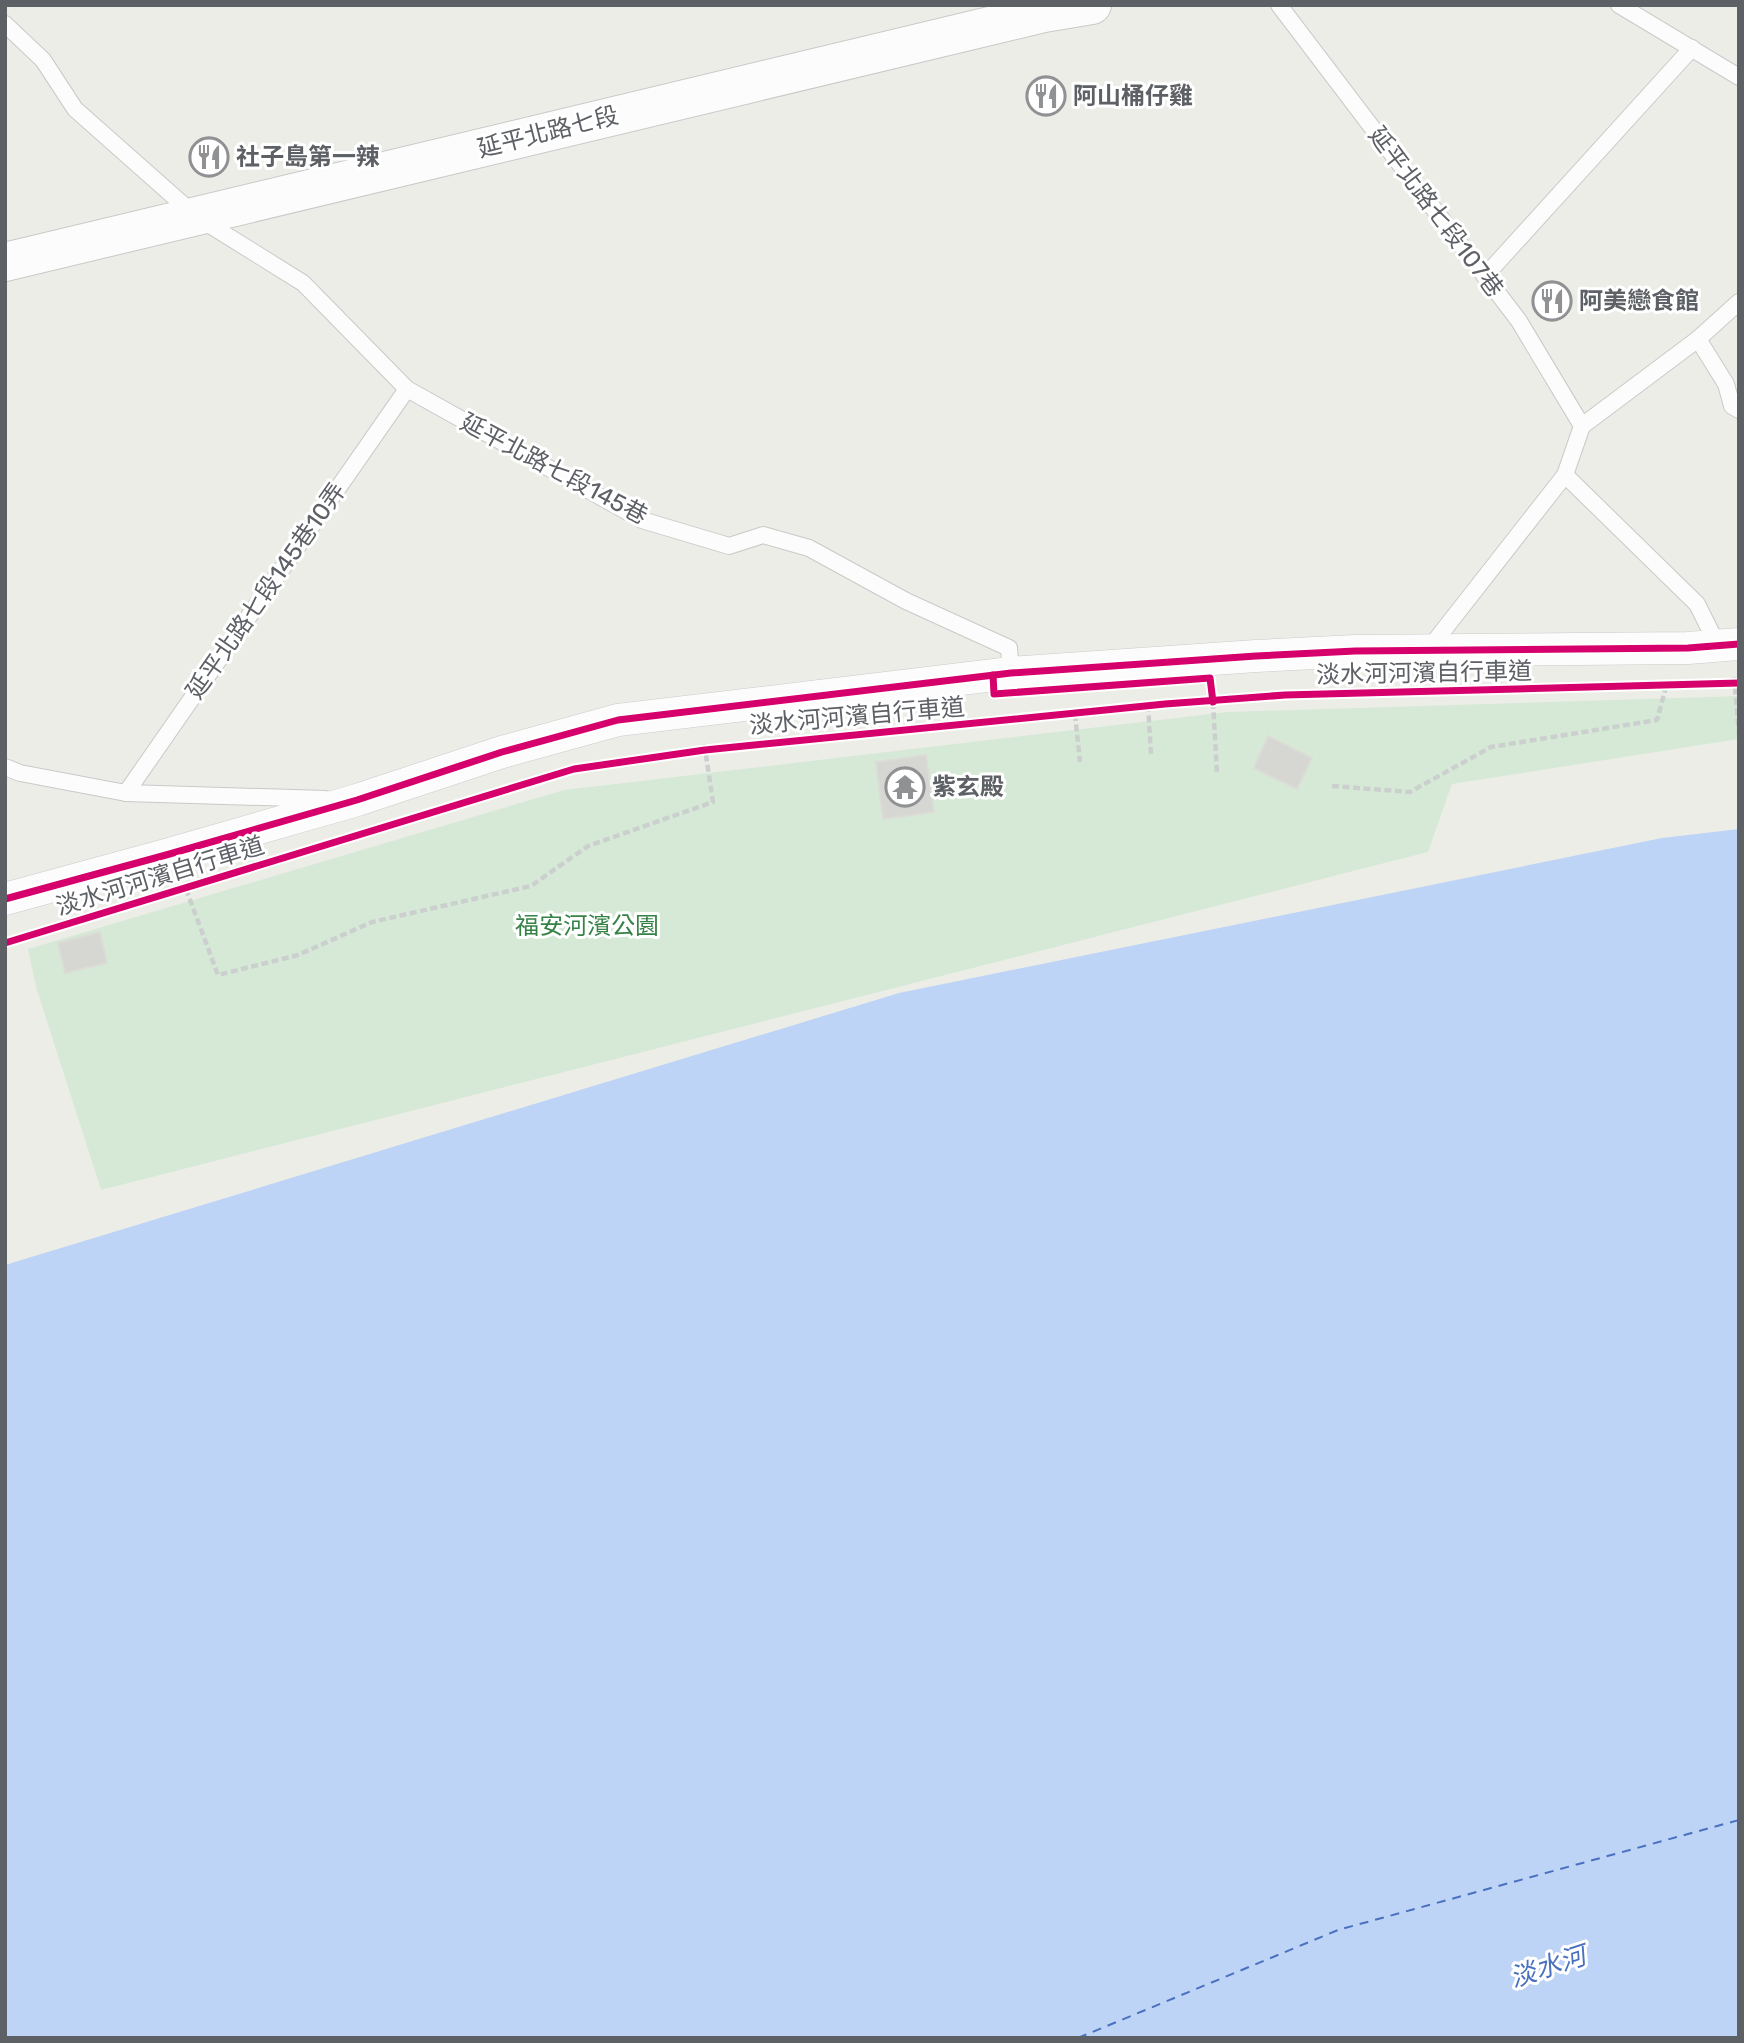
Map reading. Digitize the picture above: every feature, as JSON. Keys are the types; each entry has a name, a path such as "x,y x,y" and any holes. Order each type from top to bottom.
{"street":[{"name":"延平北路七段","path":"5,262 1031,16 1092,5"},
{"path":"5,899 357,800 502,752 618,720 1011,673 1268,655 1728,645"}],"lane":[{"name":"延平北路七段107巷","path":"1279,5 1519,321 1582,426"},
{"path":"1619,5 1739,77"},
{"name":"延平北路七段145巷","path":"5,24 43,60 75,109 197,217 303,283 407,388 642,520 729,546 763,535 809,548 906,601 1009,648 1011,673"},
{"path":"1485,276 1692,48"},
{"path":"1428,650 1565,475 1582,426 1698,339 1739,302"},
{"path":"1698,339 1726,384 1732,406 1739,410"},
{"name":"延平北路七段145巷10弄","path":"125,793 407,388"},
{"path":"1565,475 1698,604 1728,645"},
{"path":"5,767 20,773 125,793 357,800"}],"path":[{"path":"1721,684 1737,683 1739,733"},
{"path":"1653,687 1680,686"},
{"path":"1332,786 1410,792 1491,747 1657,720 1666,687"},
{"path":"1212,692 1217,773"},
{"path":"1201,702 1225,701"},
{"path":"1135,707 1152,705 1151,754"},
{"path":"1080,762 1071,715 1085,713"},
{"path":"186,889 218,975 298,955 372,922 531,886 588,846 713,802 705,750"}],"green space":[{"name":"福安河濱公園","path":"1739,696 1739,739 1452,784 1428,852 101,1190 36,987 28,949 564,790 1227,712"}],"water":[{"name":"淡水河","path":"1739,829 1739,2038 5,2038 5,1265 899,993 1662,838"}],"building":[{"path":"1268,736 1312,758 1297,789 1254,768"},
{"name":"紫玄殿","path":"926,755 934,812 883,819 876,762"},
{"path":"100,932 107,963 65,973 58,943"}],"ferry route":[{"path":"1078,2038 1338,1930 1739,1820"}],"cycle path":[{"name":"淡水河河濱自行車道","path":"5,899 357,800 502,752 618,720 1011,673 1256,656 1355,651 1688,648 1739,644"},
{"path":"993,675 994,694 1210,678 1213,702"},
{"name":"淡水河河濱自行車道","path":"5,943 574,769 705,750 1165,704 1285,695 1739,683"}],"place":[{"name":"阿山桶仔雞","path":"1046,96"},
{"name":"社子島第一辣","path":"209,157"},
{"name":"阿美戀食館","path":"1552,301"},
{"name":"紫玄殿","path":"905,787"}]}
